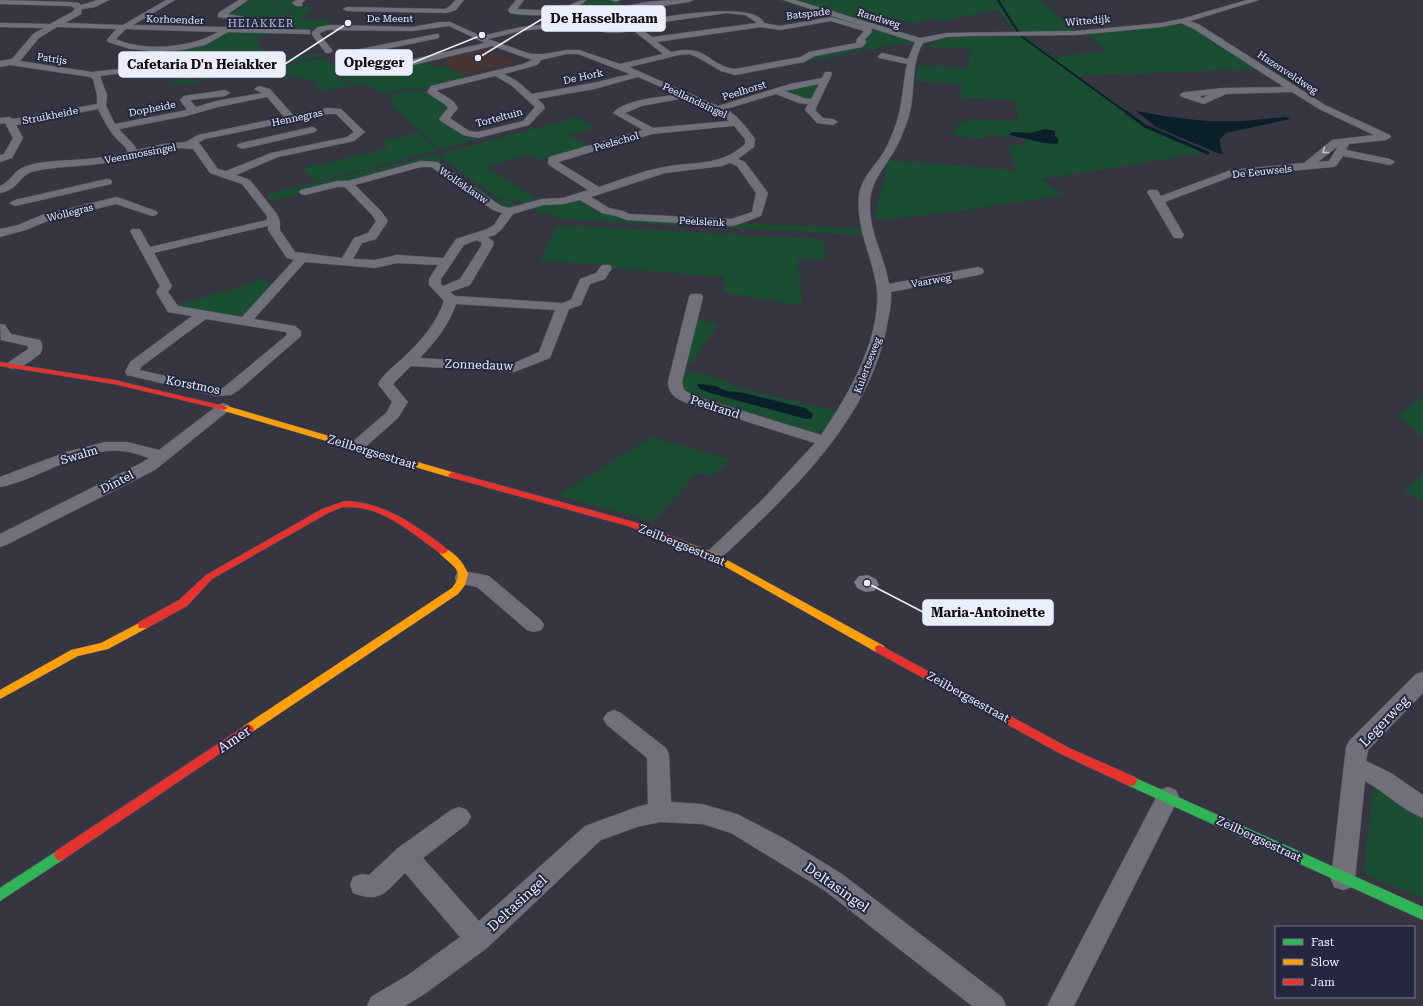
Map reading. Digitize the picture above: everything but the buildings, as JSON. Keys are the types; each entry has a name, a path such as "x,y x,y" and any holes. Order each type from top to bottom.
{"street":[{"path":"0,2 22,1 70,4 76,5 79,8 105,0"},
{"name":"Korhoender","path":"171,0 123,27 112,36 111,40 115,43 126,46 160,49 202,43 226,30 241,19 221,15 244,0"},
{"path":"329,51 316,32 364,0"},
{"path":"367,10 378,0"},
{"path":"339,17 367,10 446,10 453,8 460,0"},
{"path":"504,18 513,11 512,10 520,0"},
{"path":"513,11 551,12 572,7 582,0"},
{"path":"669,55 651,40 625,10 633,7 690,0"},
{"name":"Randweg","path":"787,0 920,41"},
{"name":"Wittedijk","path":"920,41 947,35 1076,33 1182,21 1255,0"},
{"path":"729,3 739,8 735,12"},
{"path":"0,64 17,59 36,36 75,14 78,12 79,8"},
{"name":"Batspade","path":"480,38 521,29 582,21 590,22 598,29 607,31 727,11 747,13 760,21 761,25 775,28 831,19 868,30 868,32 861,39 862,43 860,45 812,54 804,59 735,72 728,72 696,53 684,52 669,55"},
{"name":"De Meent","path":"339,17 338,28 412,29 445,24 453,25 463,30"},
{"name":"Hazenveldweg","path":"1182,21 1197,27 1339,116 1386,137"},
{"name":"Korhoender","path":"0,25 307,32"},
{"path":"651,40 761,25"},
{"path":"705,33 713,39 721,39 773,30 775,28"},
{"path":"350,54 463,30"},
{"name":"Peellandsingel","path":"463,30 493,44 506,47 526,56 538,58 567,52 579,52 639,74 729,115 737,122 750,139 750,145 730,160 722,163 664,170 582,196 563,201 542,202 509,212"},
{"name":"Kulertseweg","path":"713,556 775,498 825,441 855,397 874,351 884,305 883,287 865,215 864,195 869,180 889,152 902,122 906,110 914,51 920,41"},
{"path":"379,48 400,62 409,63 493,44"},
{"name":"Patrijs","path":"10,62 92,75 121,71 160,49"},
{"path":"619,67 669,55"},
{"path":"882,56 912,62"},
{"name":"Torteltuin","path":"496,73 509,80 540,106 540,108 528,121 478,135 466,134 444,120 453,108 450,103 432,92 434,88 496,73 526,66 538,58"},
{"path":"820,69 828,74 810,110 820,121 833,122"},
{"name":"De Hork","path":"531,97 594,86 639,74"},
{"path":"92,75 97,78 102,95 101,106 112,127 120,137 128,142 134,154"},
{"name":"Peelhorst","path":"717,109 793,86 824,80"},
{"name":"Dopheide","path":"195,110 185,100 187,98 258,89 267,91 269,94"},
{"path":"1224,91 1294,89"},
{"name":"Peelhorst","path":"777,91 802,101 814,102"},
{"path":"269,94 291,118"},
{"name":"Dopheide","path":"112,127 269,94"},
{"path":"651,131 618,113 625,108 685,95"},
{"name":"Struikheide","path":"5,122 101,106"},
{"name":"Hennegras","path":"189,144 202,136 328,111 338,112 360,132 350,139 275,155 226,175"},
{"path":"0,159 8,156 18,138 5,122"},
{"name":"Peelschol","path":"598,191 553,163 554,159 651,131 737,122"},
{"name":"Hennegras","path":"242,146 312,130"},
{"name":"De Eeuwsels","path":"1307,166 1336,142 1386,137"},
{"name":"Hennegras","path":"263,141 275,155"},
{"name":"De Eeuwsels","path":"1178,235 1152,190 1194,187 1230,173 1332,164 1345,141"},
{"name":"Veenmossingel","path":"0,190 15,182 21,171 28,168 105,160 174,145 189,144 196,146 214,171 246,182 269,209 273,216 274,230 291,255 302,258 375,264 397,259 446,262"},
{"path":"1340,152 1390,162"},
{"path":"105,160 100,171 118,200 152,213"},
{"name":"Peelslenk","path":"582,196 606,211 619,212 627,217 732,222 757,214 762,193 741,164 730,160"},
{"name":"Wolfsklauw","path":"305,192 336,184 348,184 421,164 433,164 497,208 509,212"},
{"name":"Wollegras","path":"15,203 107,182"},
{"path":"345,262 358,241 372,236 382,221 377,213 348,184"},
{"name":"Wollegras","path":"0,233 22,228 46,217 118,200"},
{"path":"357,446 393,415 400,402 385,384 388,379 437,331 448,310 446,296 435,285 435,278 460,242 490,232 498,227 509,212"},
{"path":"147,251 256,224 274,222"},
{"name":"Korstmos","path":"136,231 166,286 162,292 173,309 290,329 294,331 294,336 234,387 226,392 216,392 132,372 135,365 202,315"},
{"path":"446,296 465,282 487,246 488,242 479,236"},
{"path":"245,321 302,258"},
{"path":"446,296 563,307 576,302 585,282 601,276 606,268"},
{"name":"Vaarweg","path":"883,287 892,288 978,272"},
{"name":"Peelrand","path":"696,297 675,382 675,387 679,393 689,399 825,441"},
{"name":"Zonnedauw","path":"407,361 514,368 545,355 563,307"},
{"path":"0,328 6,337 35,343 35,351 14,365"},
{"name":"Zeilbergsestraat","path":"0,364 114,382 223,408 357,446 436,471 631,524 713,556 1065,751 1343,879 1423,914"},
{"name":"Dintel","path":"0,541 149,466 223,408"},
{"name":"Swalm","path":"0,482 13,480 26,473 86,451 104,447 118,446 161,456"},
{"path":"0,695 75,653 104,646 183,603 208,577 325,511 345,504 366,506 398,520 458,563 464,570 464,578 482,582 534,625"},
{"name":"Amer","path":"0,895 455,591 461,586 464,578"},
{"name":"Legerweg","path":"1355,766 1357,748 1423,680"},
{"path":"614,719 658,754 660,812"},
{"path":"1343,879 1355,766 1383,780 1423,808"},
{"path":"1060,1006 1168,798"},
{"name":"Deltasingel","path":"380,1006 417,984 478,939 593,833 637,817 660,812 702,814 737,824 777,847 834,882 993,1006"},
{"path":"362,885 373,886 406,856 459,817"},
{"name":"Deltasingel","path":"406,856 478,939"}],"shaded area":[{"path":"485,47 516,63 463,75 444,64 452,54"},
{"path":"159,51 220,54 209,62 223,63 197,79 158,77 163,72 125,71"}],"green space":[{"path":"252,0 273,0 291,9 264,29 232,28 249,17 247,16 248,15 225,15 242,7 237,7 245,2"},
{"path":"276,0 298,0 292,2 302,7 314,7 300,19 332,20 328,23 329,25 317,27 312,31 313,29 270,28 294,10"},
{"path":"582,0 616,0 622,5 507,18 513,17 515,14 512,13 553,12 577,7"},
{"path":"669,0 684,0 625,8 640,24 636,27 606,30 594,21 588,19 581,12"},
{"path":"776,0 781,0 907,38 914,43 892,45 800,63 815,55 859,46 869,31"},
{"path":"793,0 1040,0 1077,31 1015,33 998,9 941,22 933,19 912,24 898,19 874,25"},
{"path":"1187,24 1256,69 1078,76 1125,111 1150,127 1209,152 1042,179 1063,195 955,212 874,220 888,160 1016,170 1008,146 1023,144 1024,138 991,135 982,139 950,135 961,122 970,120 1019,121 1015,100 959,98 963,85 916,81 918,65 968,68 970,49 925,47 939,40 958,36 1023,35 1054,57 1107,51 1086,33","holes":["1045,129 1055,131 1055,136 1036,141 1009,134 1012,132 1031,133"]},
{"path":"230,32 269,32 266,36 260,36 255,39 258,41 267,62 319,53 325,55 169,87 180,78 198,80 222,63 208,62 219,54 159,51 207,43"},
{"path":"323,58 338,67 340,70 336,74 337,78 359,86 346,86 324,91 311,85 320,81 256,72"},
{"path":"427,62 438,68 446,66 463,75 467,79 429,89 407,89 382,94 371,87 348,81 342,76 347,66 366,69 397,63 409,63 414,65"},
{"path":"819,84 810,100 784,91"},
{"path":"410,91 424,91 449,106 450,108 441,119 465,136 486,136 440,149 423,132 422,137 438,149 433,152 313,182 303,168 389,148 382,141 422,132 394,108 390,95"},
{"path":"577,117 595,128 569,135 588,147 541,160 529,155 486,167 538,199 523,204 514,200 498,198 445,160 443,153"},
{"path":"439,154 441,162 494,199 512,202 520,206 512,209 495,203 435,163 270,201 268,197 270,193"},
{"path":"578,200 600,213 612,213 623,219 863,229 864,235 557,219 557,217 550,214 539,214 533,208 549,203 562,204"},
{"path":"557,225 822,239 827,259 798,259 802,306 723,292 724,277 611,268 592,264 540,261"},
{"path":"260,278 272,284 245,314 234,318 177,307 179,304 243,286"},
{"path":"694,319 719,324 692,363 686,363"},
{"path":"687,371 722,379 736,387 833,410 836,415 824,433 811,435 687,393 680,387 681,375","holes":["715,386 727,391 744,393 805,408 813,414 806,419 710,393"]},
{"path":"1423,397 1423,436 1397,416"},
{"path":"652,437 731,459 714,475 698,473 652,522 558,495"},
{"path":"1423,474 1423,501 1403,491"},
{"path":"1374,779 1423,809 1423,898 1368,876 1364,869"}],"water":[{"path":"1136,111 1207,121 1243,121 1286,117 1290,119 1226,133 1220,139 1223,154 1217,153 1156,127"},
{"path":"1045,129 1055,131 1055,136 1059,140 1057,144 1044,143 1009,135 1012,132 1031,133"},
{"path":"697,385 715,386 727,391 744,393 805,408 813,414 812,418 806,419 710,393 700,389"}],"waterway":[{"path":"998,0 1018,32"},
{"path":"1021,36 1127,113"},
{"path":"1126,112 1145,126 1208,153"}],"traffic: fast":[{"path":"1131,781 1423,914"},
{"path":"0,895 60,855"}],"traffic: slow":[{"path":"224,408 452,475"},
{"path":"681,543 713,556 880,649"},
{"path":"248,729 455,591 463,579 463,574 458,564 443,551"},
{"path":"0,695 75,653 104,646 143,625"}],"traffic: jam":[{"path":"0,364 114,382 224,408"},
{"path":"452,475 631,524 681,543"},
{"path":"143,625 183,603 209,577 325,511 345,504 358,504 371,507 397,519 443,551"},
{"path":"880,649 1065,751 1131,781"},
{"path":"60,855 248,729"}],"place":[{"name":"Cafetaria D'n Heiakker","path":"348,23"},
{"name":"Oplegger","path":"482,35"},
{"name":"De Hasselbraam","path":"478,58"},
{"name":"Maria-Antoinette","path":"867,583"}],"district":[{"name":"HEIAKKER","path":"261,23"}]}
